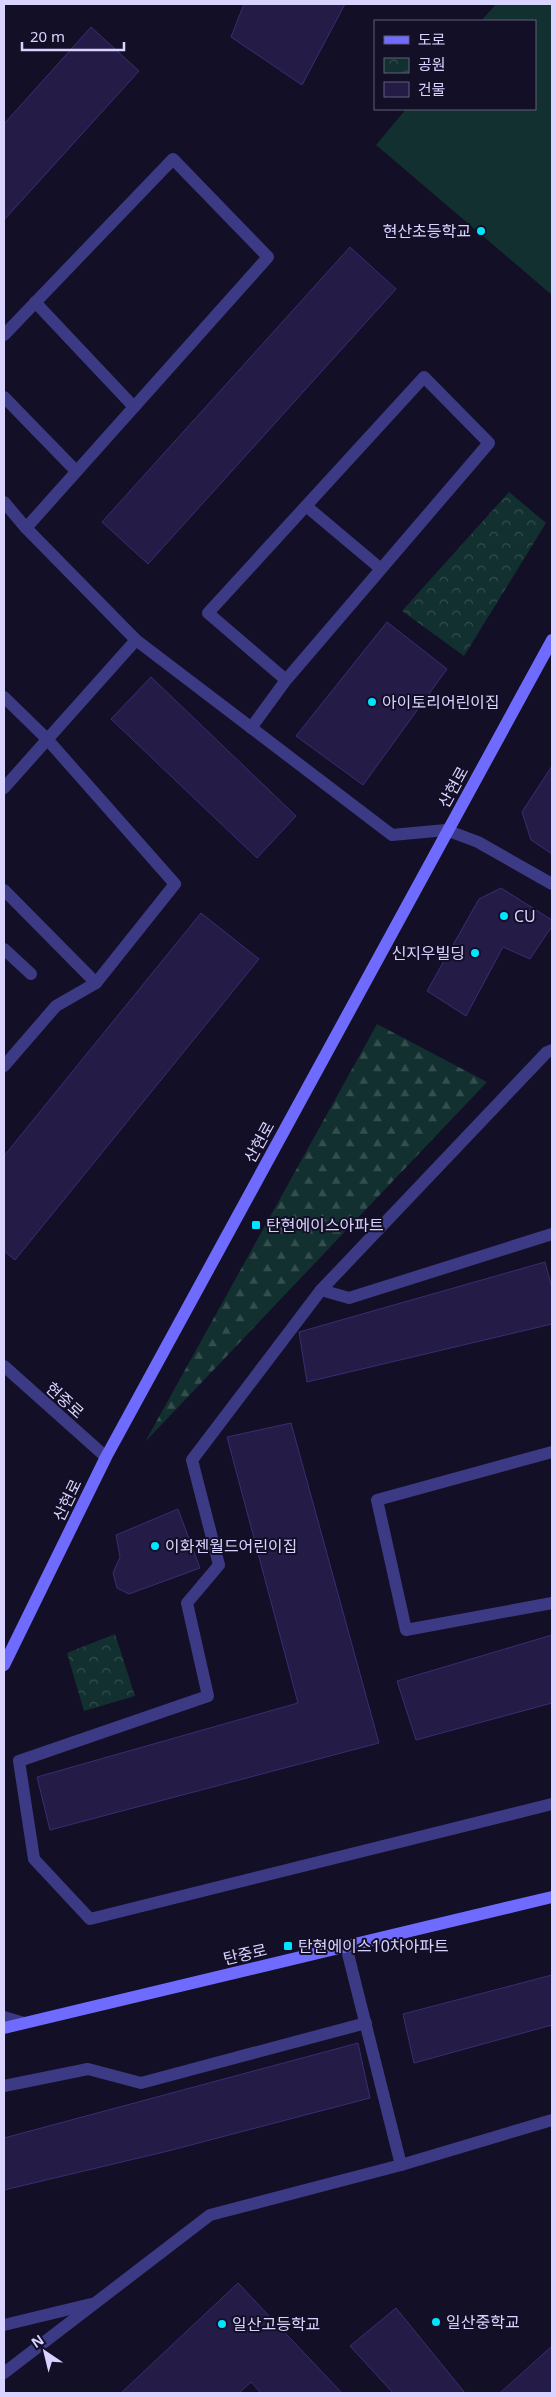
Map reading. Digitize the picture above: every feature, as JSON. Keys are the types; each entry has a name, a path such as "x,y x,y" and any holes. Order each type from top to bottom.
{"main road":[{"name":"산현로","path":"4,1665 106,1456 446,830 552,640"},
{"name":"탄중로","path":"4,2028 552,1897"}],"street":[{"path":"4,335 173,159 268,257 26,528"},
{"path":"35,302 134,407"},
{"path":"252,728 286,680 489,443 424,377 208,613 286,680"},
{"path":"4,397 76,472"},
{"path":"4,502 26,528 136,640 392,835 446,830 478,842 552,884"},
{"path":"306,506 382,569"},
{"path":"4,788 136,640"},
{"path":"4,697 48,739 175,884 96,982 56,1006 4,1066"},
{"path":"4,890 96,982"},
{"path":"4,949 32,974"},
{"path":"552,1050 547,1052 321,1290 192,1460 219,1564 187,1603 208,1696 19,1762 34,1859 90,1919 552,1804"},
{"path":"321,1290 349,1298 552,1234"},
{"name":"현중로","path":"4,1366 106,1456"},
{"path":"552,1452 377,1500 406,1630 552,1603"},
{"path":"346,1946 401,2165"},
{"path":"4,2017 24,2023"},
{"path":"4,2086 88,2069 141,2083 366,2023"},
{"path":"4,2373 210,2215 401,2165 552,2120"},
{"path":"4,2325 96,2303"}],"green space":[{"path":"496,4 552,4 552,295 376,145 405,110 536,110 536,20 482,20"},
{"path":"509,492 546,523 464,656 402,611"},
{"path":"377,1024 487,1082 145,1442"},
{"path":"115,1634 135,1696 84,1711 67,1653"}],"building":[{"path":"244,4 345,4 302,85 231,37"},
{"path":"91,27 139,71 4,220 4,124"},
{"path":"350,247 396,289 148,564 102,522"},
{"name":"아이토리어린이집","path":"387,622 447,669 363,785 296,736"},
{"path":"151,677 296,816 257,858 111,719"},
{"path":"552,766 552,854 531,840 522,812"},
{"name":"신지우빌딩","path":"501,888 552,920 552,926 530,959 503,947 466,1016 427,991 479,899"},
{"path":"201,913 259,959 15,1260 4,1251 4,1156"},
{"path":"545,1262 552,1288 552,1324 307,1382 299,1332"},
{"path":"291,1423 379,1743 50,1830 37,1777 298,1703 227,1437"},
{"name":"이화젠월드어린이집","path":"178,1509 200,1568 129,1594 117,1588 113,1573 120,1557 116,1535"},
{"path":"552,1635 552,1703 416,1740 397,1681"},
{"path":"552,1975 552,2025 414,2063 403,2014"},
{"path":"358,2043 370,2098 168,2151 4,2190 4,2138"},
{"path":"238,2283 342,2393 261,2393 251,2382 239,2393 121,2393"},
{"path":"396,2308 465,2393 393,2393 350,2346"},
{"path":"552,2346 552,2393 500,2393"}],"place":[{"name":"현산초등학교","path":"481,231"},
{"name":"아이토리어린이집","path":"372,702"},
{"name":"CU","path":"504,916"},
{"name":"신지우빌딩","path":"475,953"},
{"name":"탄현에이스아파트","path":"256,1225"},
{"name":"이화젠월드어린이집","path":"155,1546"},
{"name":"탄현에이스10차아파트","path":"288,1946"},
{"name":"일산중학교","path":"436,2322"},
{"name":"일산고등학교","path":"222,2324"}]}
